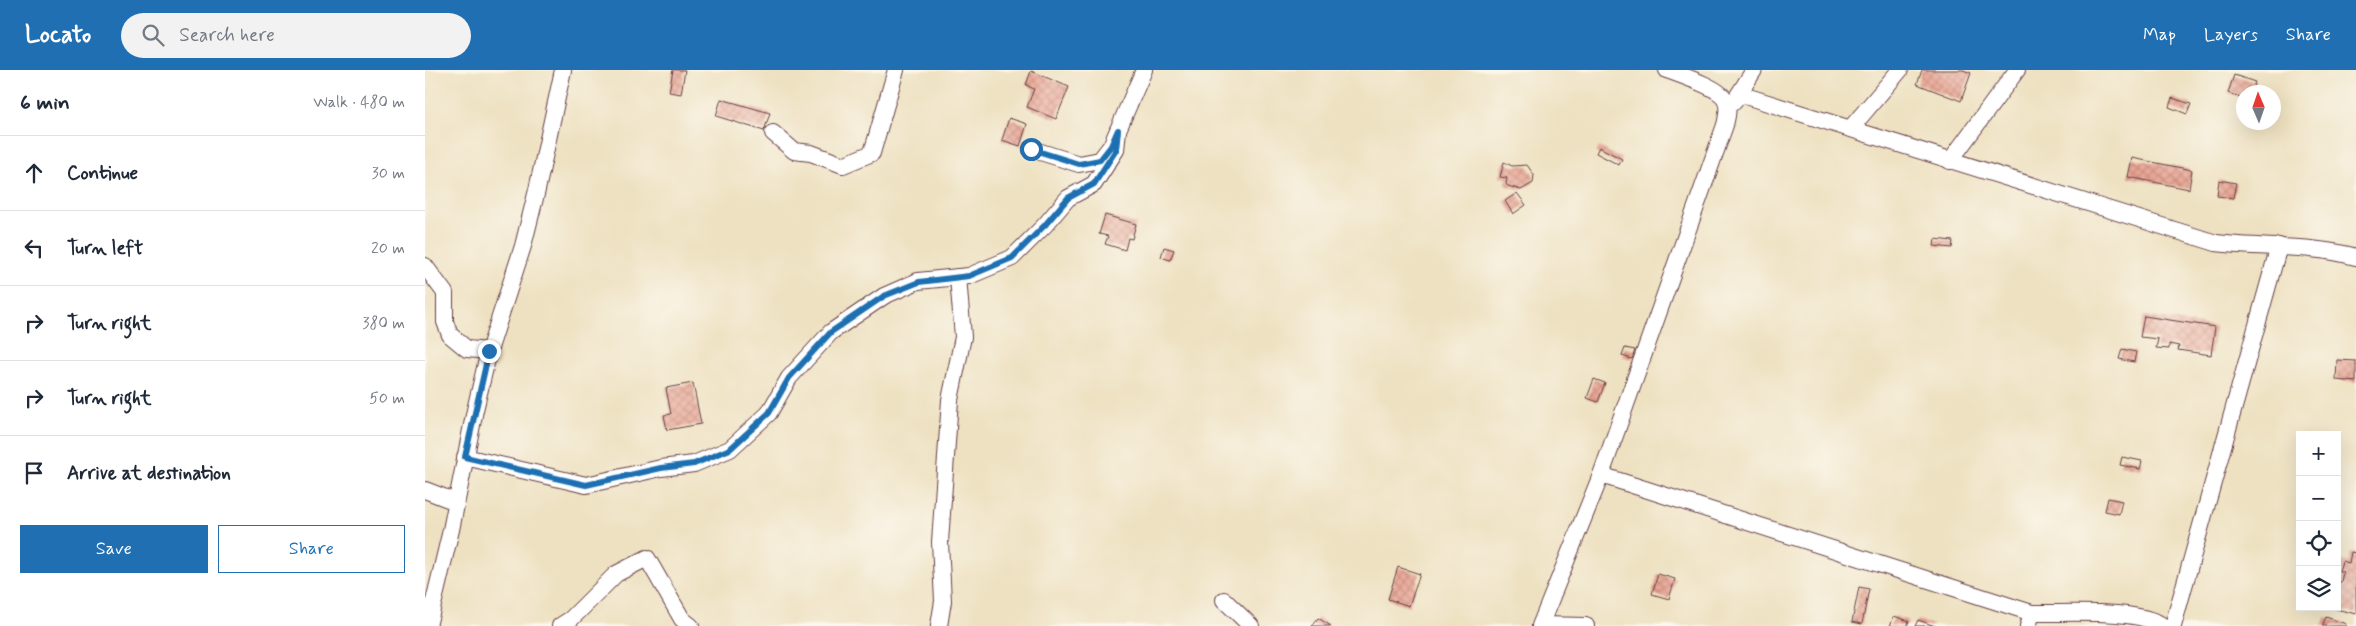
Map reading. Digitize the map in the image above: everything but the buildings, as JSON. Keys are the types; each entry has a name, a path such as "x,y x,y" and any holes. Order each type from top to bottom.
{"street":[{"path":"428,626 430,594 456,502 489,351 523,246 563,70"},
{"path":"773,133 794,151 811,153 843,165 872,152 896,70"},
{"path":"1031,149 1079,164 1100,160 1111,146 1144,70"},
{"path":"1667,70 1718,92 1726,99 1728,110"},
{"path":"1586,626 1541,625 1601,475 1679,251 1712,165 1728,110 1754,70"},
{"path":"1850,129 1900,70"},
{"path":"1950,162 2017,70"},
{"path":"1739,94 1950,162 2216,243 2237,246 2279,246 2356,257"},
{"path":"465,457 586,485 661,468 694,464 730,449 769,413 789,378 831,332 884,296 919,282 969,276 1012,258 1045,225 1068,198 1094,184 1116,150 1118,130"},
{"path":"2173,626 2279,246"},
{"path":"425,266 445,293 445,322 450,334 467,349 489,351"},
{"path":"939,626 942,609 940,542 950,400 963,337 958,277"},
{"path":"1601,475 2030,620 2123,614 2156,621 2163,626"},
{"path":"425,490 456,502"},
{"path":"560,626 571,619 616,574 647,558 682,619 691,626"},
{"path":"1224,600 1251,626"},
{"path":"942,609 953,626"}],"route":[{"path":"489,351 465,457 586,485 661,468 694,464 730,449 769,413 789,378 831,332 884,296 919,282 969,276 1012,258 1045,225 1068,198 1094,184 1104,172 1116,150 1118,130 1111,146 1100,160 1079,164 1059,160 1031,149"}]}
